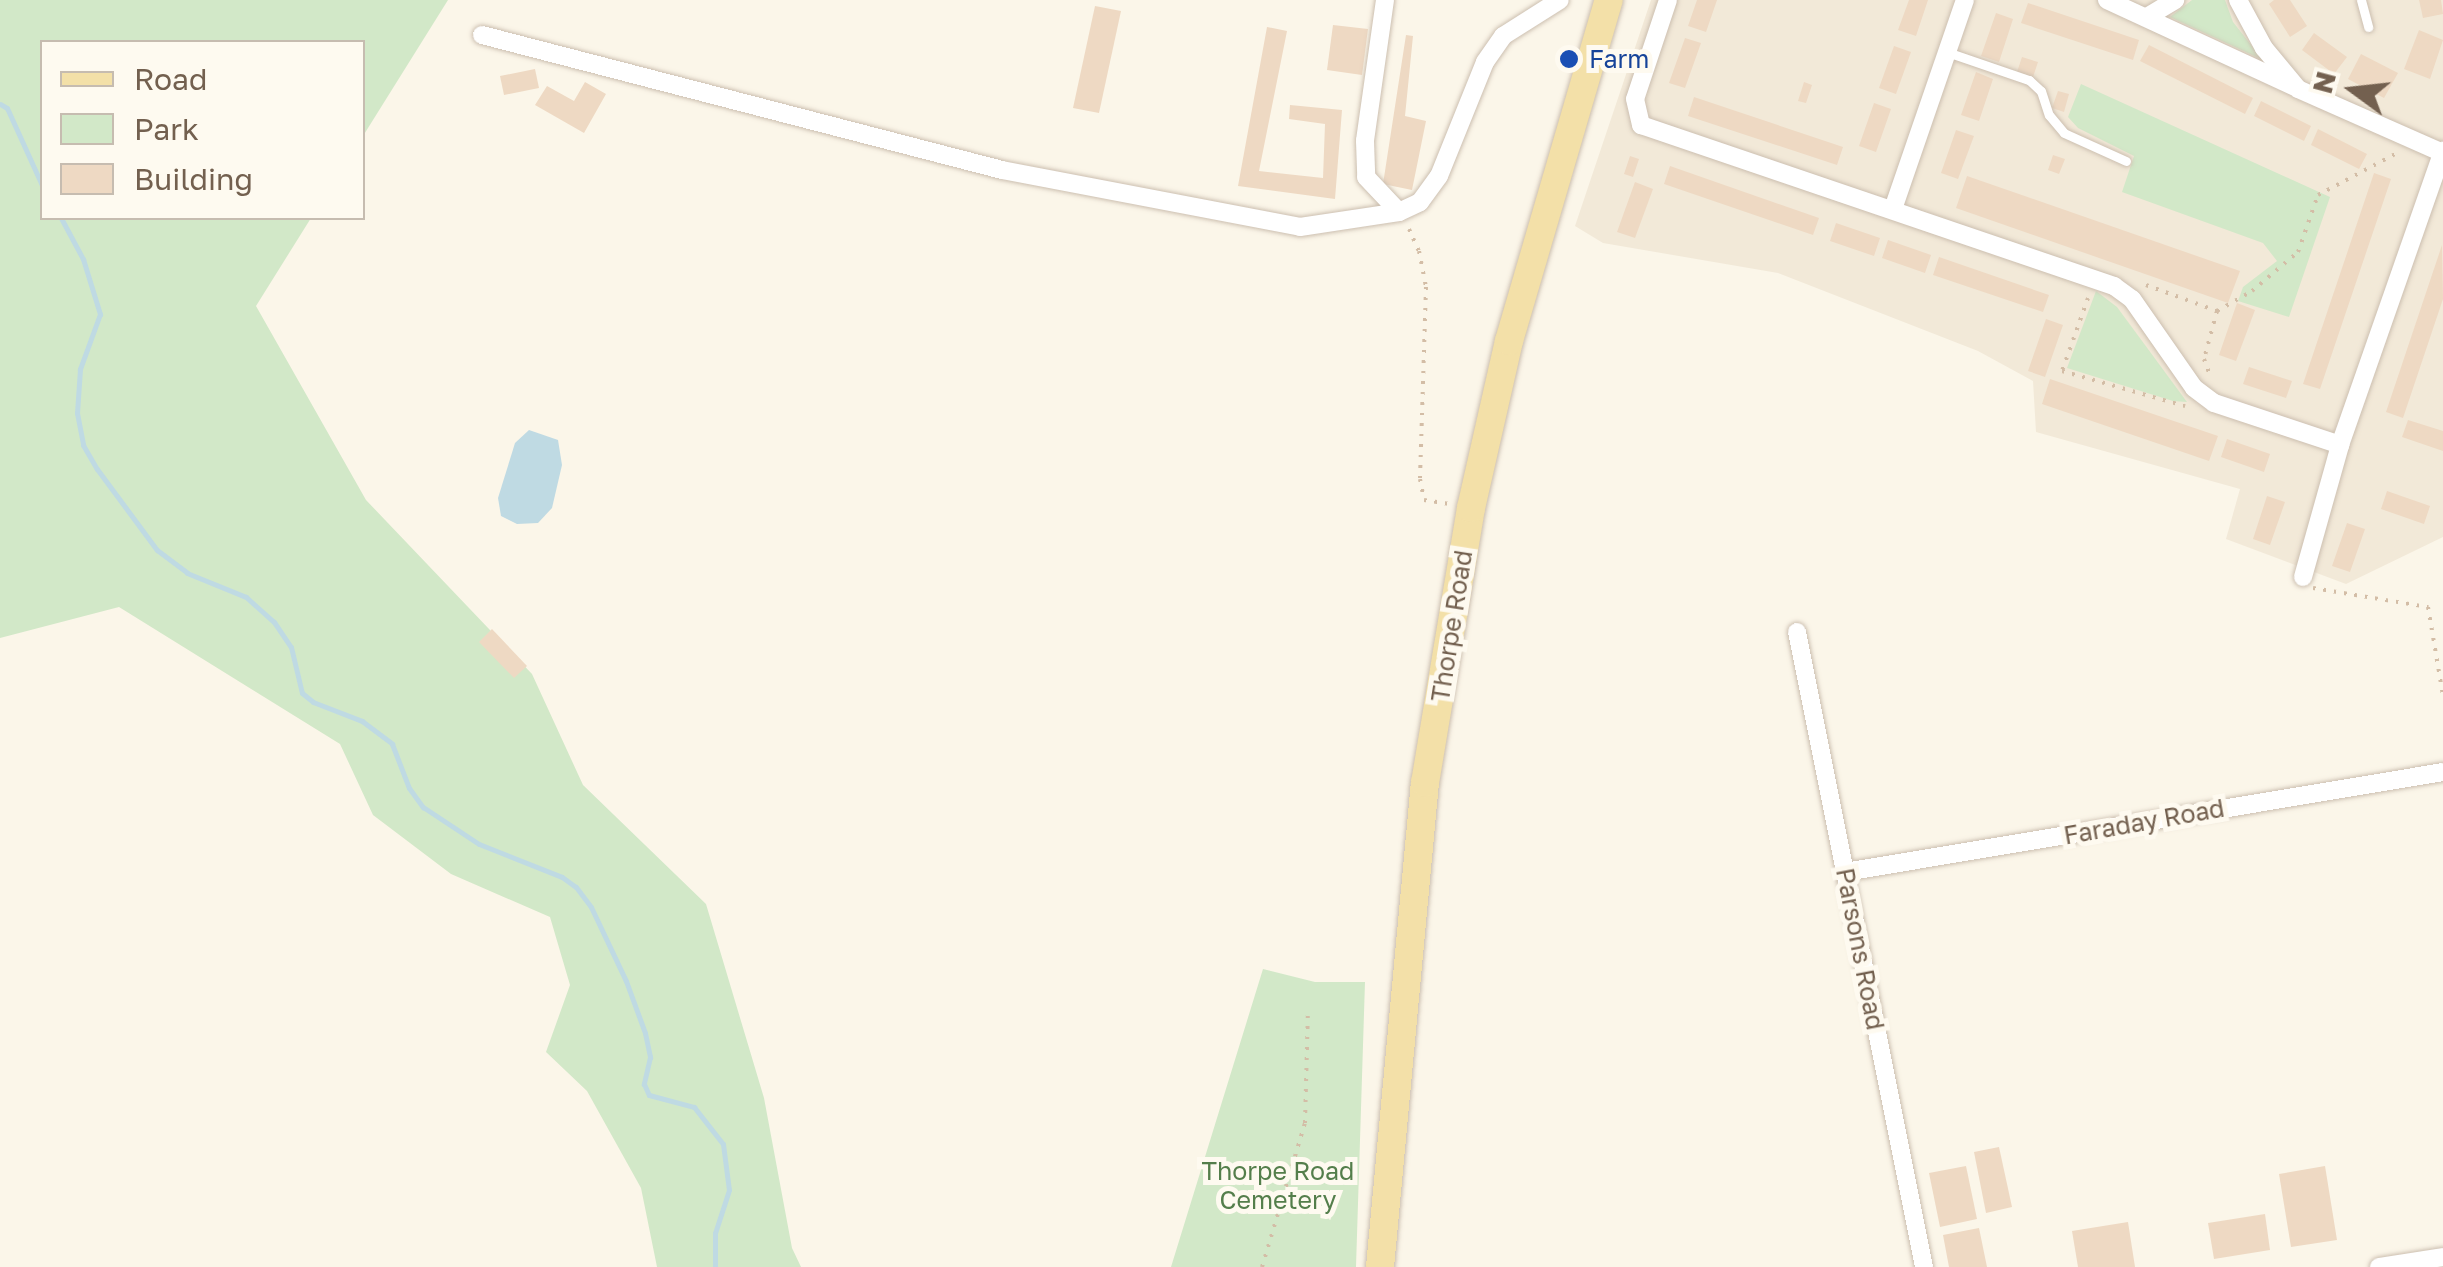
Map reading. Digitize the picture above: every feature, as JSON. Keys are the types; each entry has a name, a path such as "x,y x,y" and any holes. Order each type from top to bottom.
{"main road":[{"name":"Thorpe Road","path":"1380,1267 1426,783 1471,508 1509,341 1609,0"}],"street":[{"path":"1385,0 1365,141 1366,177 1399,212"},
{"path":"482,35 1039,177 1300,227 1399,212 1420,202 1439,176 1485,62 1502,36 1560,0"},
{"path":"1668,0 1635,99 1641,125 2114,286 2132,300 2194,388 2214,403 2340,446"},
{"path":"1893,209 1965,0"},
{"path":"2107,0 2443,152 2340,446 2303,576"},
{"path":"2147,18 2175,0"},
{"path":"2238,0 2264,48 2298,89"},
{"name":"Parsons Road","path":"1797,632 1924,1267"},
{"name":"Faraday Road","path":"1845,872 2443,772"},
{"path":"2379,1267 2443,1258"}],"lane":[{"path":"2361,0 2368,27"},
{"path":"1947,52 2029,80 2041,91 2049,114 2064,132 2126,161"}],"path":[{"path":"2095,279 2062,371 2177,406 2214,403 2214,387 2204,359 2216,311 2252,291 2298,252 2318,195 2418,142"},
{"path":"1399,212 1419,251 1426,287 1420,479 1424,500 1471,508"},
{"path":"2114,286 2125,278 2216,311"},
{"path":"2303,576 2304,587 2428,607 2443,696"},
{"path":"1262,1267 1304,1123 1308,1011"}],"shaded area":[{"path":"1651,0 2443,0 2443,537 2346,584 2226,539 2240,489 2036,432 2033,381 1978,351 1778,273 1603,243 1575,226"}],"green space":[{"path":"0,0 448,0 365,133 365,40 40,40 40,220 310,220 256,306 366,500 532,674 583,785 706,904 764,1098 792,1248 801,1267 657,1267 641,1188 587,1091 546,1052 570,985 550,917 451,874 373,815 340,744 119,607 0,638"},
{"path":"2192,0 2225,0 2233,22 2263,60 2170,17"},
{"path":"2081,84 2330,197 2289,317 2238,301 2243,287 2277,261 2263,243 2122,192 2134,156 2078,128 2068,117"},
{"path":"2096,291 2117,307 2187,402 2067,368"},
{"name":"Thorpe Road Cemetery","path":"1263,969 1315,982 1365,982 1356,1267 1171,1267"}],"water":[{"path":"529,430 558,440 562,465 552,508 538,523 517,524 501,516 498,498 515,443"}],"building":[{"path":"1697,0 1717,0 1706,32 1688,26"},
{"path":"1909,0 1928,0 1916,36 1898,30"},
{"path":"2290,0 2307,26 2290,37 2269,4"},
{"path":"2419,0 2441,0 2443,14 2423,18"},
{"path":"2028,3 2139,40 2133,60 2021,23"},
{"path":"1095,6 1121,11 1099,113 1073,108"},
{"path":"1996,13 2013,19 1999,62 1981,56"},
{"path":"1333,25 1368,29 1362,75 1327,70"},
{"path":"1267,27 1287,31 1259,171 1323,178 1325,124 1289,119 1290,105 1342,110 1335,199 1238,186"},
{"path":"2419,30 2443,40 2430,79 2404,69"},
{"path":"2314,33 2347,57 2334,74 2302,50"},
{"path":"1406,35 1413,36 1405,116 1426,121 1412,190 1383,184"},
{"path":"1685,38 1701,43 1685,88 1669,83"},
{"path":"2149,45 2253,98 2245,114 2140,61"},
{"path":"1894,46 1911,52 1896,94 1879,88"},
{"path":"2361,54 2398,73 2384,98 2348,79"},
{"path":"2022,57 2038,62 2033,77 2017,72"},
{"path":"535,69 539,88 504,95 500,76"},
{"path":"1976,72 1993,79 1979,121 1961,115"},
{"path":"585,82 606,94 584,133 535,105 547,86 574,101"},
{"path":"1804,82 1812,85 1806,103 1798,101"},
{"path":"2058,91 2069,94 2064,112 2052,108"},
{"path":"1694,97 1843,147 1837,165 1688,116"},
{"path":"2261,101 2311,126 2304,141 2254,116"},
{"path":"1874,103 1891,109 1876,152 1859,146"},
{"path":"2318,129 2367,154 2359,169 2311,145"},
{"path":"1956,130 1974,136 1958,179 1941,173"},
{"path":"2053,155 2065,159 2059,174 2048,170"},
{"path":"1630,156 1639,159 1633,177 1624,174"},
{"path":"1670,166 1819,218 1813,235 1664,184"},
{"path":"2374,173 2391,179 2320,389 2303,384"},
{"path":"1967,176 2240,271 2228,303 1956,208"},
{"path":"1635,182 1653,189 1635,238 1617,232"},
{"path":"1836,223 1880,238 1874,256 1830,241"},
{"path":"1888,240 1931,255 1925,273 1882,258"},
{"path":"2442,245 2443,299 2403,418 2386,412"},
{"path":"1939,257 2049,295 2043,312 1933,275"},
{"path":"2237,303 2255,310 2236,361 2219,355"},
{"path":"2046,319 2063,325 2045,377 2028,371"},
{"path":"2249,367 2292,381 2286,398 2243,384"},
{"path":"2050,379 2218,436 2209,461 2042,404"},
{"path":"2408,420 2443,431 2443,451 2402,437"},
{"path":"2227,439 2270,454 2264,472 2221,457"},
{"path":"2387,491 2430,506 2424,524 2381,509"},
{"path":"2267,496 2285,502 2270,545 2253,539"},
{"path":"2347,523 2365,529 2350,572 2332,566"},
{"path":"492,629 527,666 514,678 479,642"},
{"path":"1999,1147 2012,1207 1986,1213 1974,1152"},
{"path":"1966,1166 1977,1219 1940,1227 1929,1173"},
{"path":"2325,1166 2337,1240 2291,1247 2279,1174"},
{"path":"2265,1214 2270,1250 2214,1259 2208,1223"},
{"path":"2128,1222 2135,1267 2078,1267 2072,1231"},
{"path":"1979,1228 1987,1267 1949,1267 1943,1235"}],"waterway":[{"path":"0,104 7,108 40,181"},
{"path":"62,220 83,259 100,314 80,369 77,413 83,445 97,469 157,550 187,573 246,597 274,622 291,647 302,693 313,702 362,721 392,744 409,788 423,807 479,844 562,877 576,887 591,907 626,981 645,1033 650,1057 644,1084 649,1095 694,1107 723,1144 729,1190 715,1233 715,1267"}],"place":[{"name":"Farm","path":"1569,59"}]}
